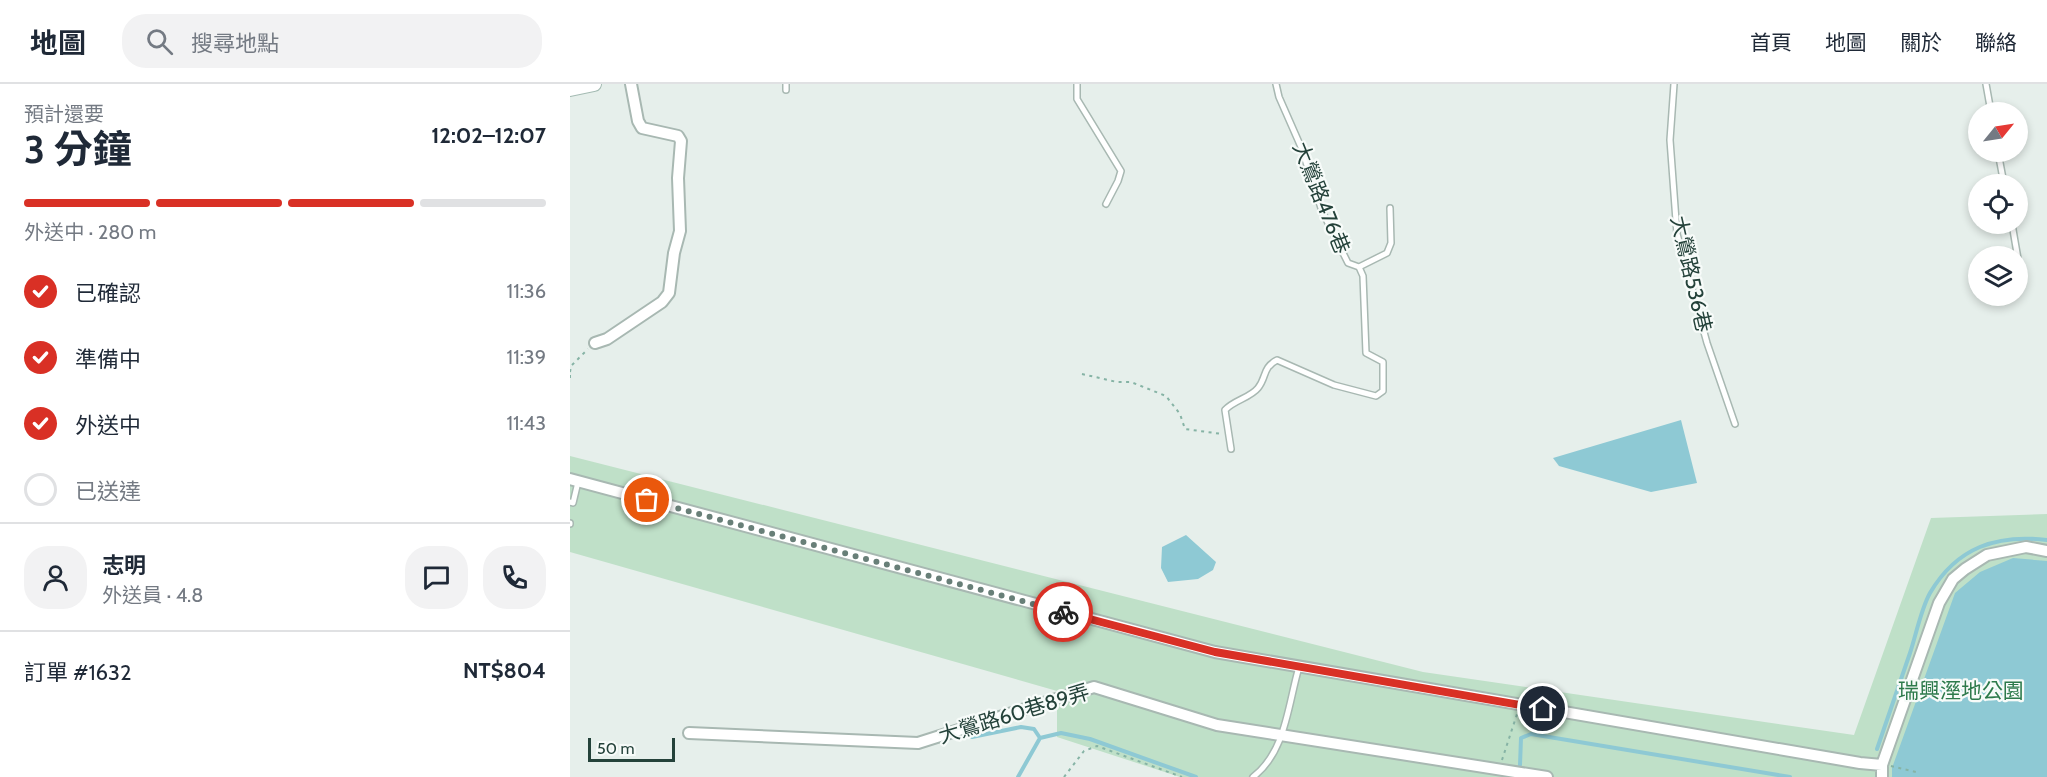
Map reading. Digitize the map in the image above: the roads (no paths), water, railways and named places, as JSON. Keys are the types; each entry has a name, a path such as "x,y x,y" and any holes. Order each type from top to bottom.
{"street":[{"path":"570,89 594,84"},
{"path":"595,343 608,339 662,302 669,293 674,253 680,231 678,178 681,141 678,136 642,128 638,122 631,84"},
{"path":"574,481 1215,652 1860,763 1885,765"},
{"path":"1882,777 1939,603 1953,579 1987,555 2026,547 2047,551"},
{"name":"大鶯路60巷89弄","path":"688,733 918,743 1094,687 1217,725 1547,777"}],"lane":[{"path":"1077,84 1077,99 1120,171 1118,181 1106,204"},
{"name":"大鶯路476巷","path":"1231,449 1227,435 1225,410 1230,404 1258,389 1269,364 1277,360 1334,385 1376,396 1383,391 1383,362 1366,353 1363,276 1359,267 1348,263 1322,211 1301,147 1276,84"},
{"name":"大鶯路536巷","path":"1674,84 1670,140 1677,234 1707,343 1735,424"},
{"path":"1986,84 1989,102"},
{"path":"1359,267 1387,254 1391,243 1390,208"},
{"path":"570,502 573,503 574,481"},
{"path":"1253,777 1273,756 1287,718 1290,695 1299,666"}],"water":[{"path":"1681,420 1697,483 1651,492 1559,466 1553,458"},
{"path":"1186,535 1216,562 1213,570 1198,579 1168,582 1161,568 1162,547"},
{"path":"2013,558 2047,561 2047,777 1892,777 1892,768 1955,593 1980,572"}],"waterway":[{"path":"1877,749 1924,607 1941,577 1953,564 1980,547 2011,539 2047,540"},
{"path":"972,737 1021,727 1034,729 1040,738"},
{"path":"1018,777 1040,738 1061,733 1090,739 1196,777"},
{"path":"1520,765 1521,738 1531,734 1790,777"}],"park label":[{"name":"瑞興溼地公園","path":"1961,691"}]}
